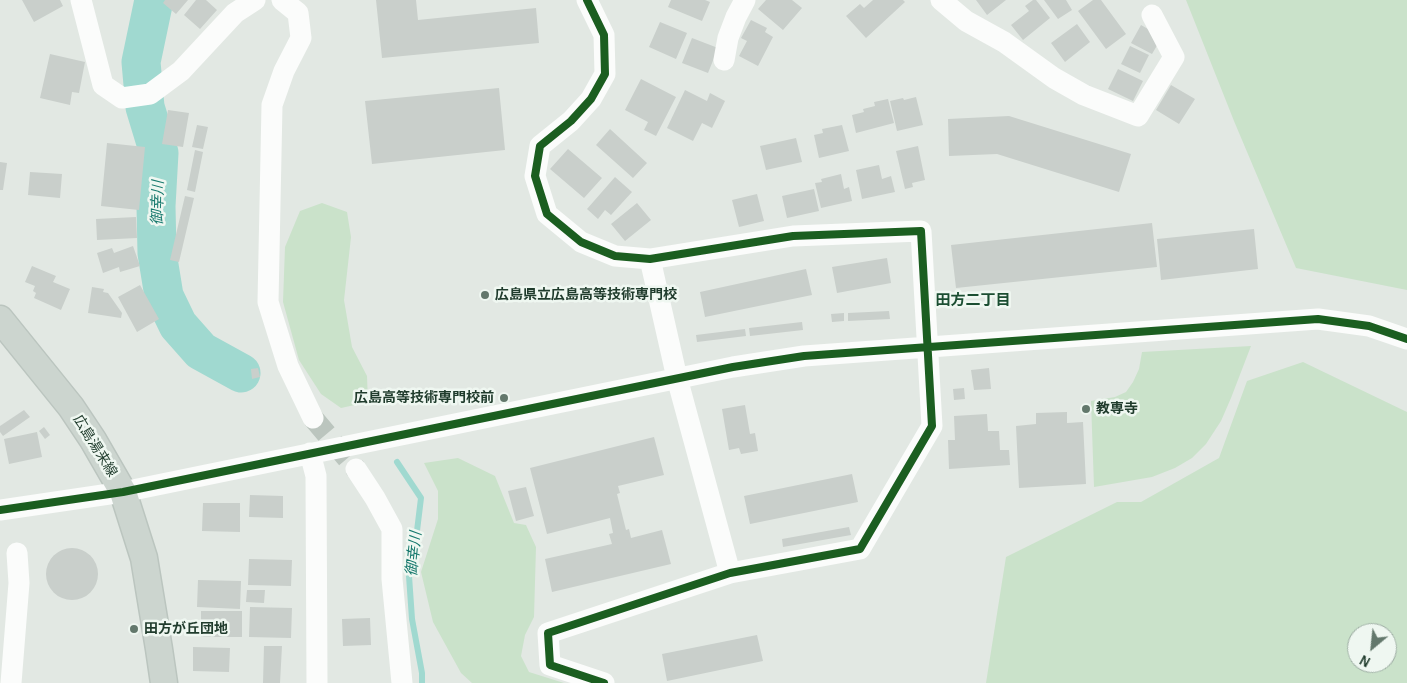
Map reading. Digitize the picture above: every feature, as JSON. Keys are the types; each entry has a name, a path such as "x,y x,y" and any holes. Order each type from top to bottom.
{"main road":[{"name":"広島湯来線","path":"0,319 71,407 93,440 123,492 144,558 164,683"}],"street":[{"path":"81,0 103,85 122,98 143,95 181,71 235,13 255,0"},
{"path":"282,0 298,13 301,38 284,71 272,105 268,302 288,366 313,418"},
{"path":"587,0 604,35 604,74 592,99 571,122 540,146 535,176 546,214 581,242 614,256 650,259 793,236 921,231 929,346 932,426 860,549 730,573 548,633 550,666 604,683"},
{"path":"724,60 731,31 745,0"},
{"path":"941,0 966,21 1004,42 1054,78 1084,96 1138,116 1174,57 1152,14"},
{"path":"650,259 677,378 730,573"},
{"path":"0,510 123,492 677,378 804,356 1318,319 1369,326 1407,339"},
{"path":"310,453 316,476 317,683"},
{"path":"356,470 392,528 392,579 402,683"},
{"path":"11,683 19,583 17,552"}],"green space":[{"path":"1186,0 1407,0 1407,290 1296,268 1234,121"},
{"path":"322,203 347,212 351,237 344,300 352,347 367,376 368,402 341,408 321,394 299,360 283,302 285,247 300,211"},
{"path":"1251,346 1221,421 1206,444 1192,458 1175,468 1152,477 1094,487 1091,401 1115,397 1126,392 1139,369 1142,352"},
{"path":"1303,362 1407,412 1407,683 986,683 1006,557 1117,502 1141,502 1219,458 1247,381"},
{"path":"458,458 495,476 514,523 526,525 536,547 534,617 525,635 521,656 529,672 564,683 472,683 461,673 433,622 421,572 438,519 438,491 424,463"}],"building":[{"path":"22,0 60,0 63,6 34,22"},
{"path":"165,0 188,0 176,14 163,3"},
{"path":"196,0 206,0 217,10 200,29 184,15"},
{"path":"376,0 416,0 418,20 536,8 539,43 382,58"},
{"path":"671,0 705,0 710,2 702,21 668,7"},
{"path":"766,0 792,0 802,8 783,30 758,9"},
{"path":"873,0 903,0 905,2 866,38 846,16 860,4 864,8"},
{"path":"976,0 1006,0 987,15"},
{"path":"1036,0 1050,18 1023,40 1011,25 1029,11 1025,6"},
{"path":"1044,0 1066,0 1072,10 1058,19"},
{"path":"1093,0 1101,0 1126,34 1106,49 1078,11"},
{"path":"751,20 767,28 765,32 773,37 758,66 739,56 747,41 741,38"},
{"path":"660,22 687,33 676,59 649,47"},
{"path":"1077,24 1090,42 1065,62 1051,43"},
{"path":"1141,25 1162,37 1152,54 1131,43"},
{"path":"692,38 718,48 708,73 682,63"},
{"path":"1130,46 1149,55 1140,73 1121,64"},
{"path":"50,54 85,62 79,93 72,92 70,105 40,98"},
{"path":"1118,69 1143,81 1133,101 1108,89"},
{"path":"641,79 676,97 656,136 644,130 648,122 625,110"},
{"path":"1171,85 1195,99 1179,124 1156,110"},
{"path":"499,88 505,150 372,164 365,101"},
{"path":"685,90 707,101 710,93 725,101 712,128 702,123 693,141 667,128"},
{"path":"916,97 923,125 897,131 890,101"},
{"path":"888,99 894,123 856,133 852,115 864,112 863,109 875,106 874,102"},
{"path":"168,110 189,113 183,147 162,144"},
{"path":"1009,116 1131,154 1119,192 997,154 949,156 948,119"},
{"path":"197,125 208,127 203,149 192,147"},
{"path":"842,125 849,151 819,158 814,135 823,133 822,129"},
{"path":"610,129 647,163 633,178 596,145"},
{"path":"796,138 802,162 766,170 760,146"},
{"path":"107,143 145,147 139,210 101,206"},
{"path":"918,146 925,180 912,183 913,187 905,189 896,151"},
{"path":"568,149 602,178 584,198 550,169"},
{"path":"195,150 203,152 195,192 187,190"},
{"path":"0,162 7,163 3,190 0,190"},
{"path":"879,165 882,179 891,176 895,192 862,199 856,170"},
{"path":"30,172 62,174 60,198 28,195"},
{"path":"841,174 844,189 849,187 852,201 821,208 815,183 822,182 821,179"},
{"path":"615,177 632,192 611,215 605,210 598,219 587,209"},
{"path":"814,189 819,211 787,218 782,196"},
{"path":"757,194 764,221 739,227 732,200"},
{"path":"185,196 194,198 179,262 170,260"},
{"path":"637,203 651,220 625,241 611,224"},
{"path":"136,217 137,238 97,240 96,219"},
{"path":"1152,223 1157,267 956,288 951,245"},
{"path":"1254,229 1258,269 1161,280 1157,239"},
{"path":"133,246 140,266 120,272 119,267 103,273 97,253 112,248 114,253"},
{"path":"887,258 891,283 837,293 832,267"},
{"path":"32,266 56,276 53,282 70,289 61,310 34,298 36,293 33,291 35,286 25,282"},
{"path":"806,269 812,295 705,317 700,292"},
{"path":"140,285 159,319 137,332 118,297"},
{"path":"92,287 104,289 103,292 108,293 122,313 121,318 88,313"},
{"path":"889,311 890,319 848,321 848,313"},
{"path":"844,313 844,321 832,322 831,314"},
{"path":"802,322 803,330 750,336 749,328"},
{"path":"745,329 746,336 697,342 696,335"},
{"path":"258,368 260,377 252,379 251,369"},
{"path":"989,368 991,389 974,390 971,370"},
{"path":"964,388 965,399 954,400 953,389"},
{"path":"745,405 750,434 755,433 758,451 741,454 739,448 729,450 722,409"},
{"path":"24,410 30,417 3,436 0,432 0,426"},
{"path":"1067,412 1067,423 1083,422 1086,484 1019,488 1016,426 1036,424 1036,413"},
{"path":"987,414 988,431 999,431 1000,450 1009,450 1010,465 949,469 948,440 955,440 954,416"},
{"path":"44,427 50,435 45,439 39,431"},
{"path":"37,432 42,457 9,464 4,439"},
{"path":"654,437 664,475 618,486 620,493 617,494 626,530 629,529 631,538 662,530 671,564 552,592 545,559 612,544 609,534 613,533 610,518 547,534 530,468"},
{"path":"852,474 858,502 750,524 744,496"},
{"path":"526,487 534,516 516,521 508,491"},
{"path":"250,495 283,496 283,518 249,517"},
{"path":"203,503 240,503 240,532 202,531"},
{"path":"849,527 851,535 783,547 782,539"},
{"path":"67,548 77,548 87,552 94,559 98,574 94,589 87,596 77,600 67,600 57,596 50,589 46,579 46,569 50,559 57,552"},
{"path":"249,559 292,560 291,586 248,585"},
{"path":"198,580 241,581 240,609 197,607"},
{"path":"247,590 265,590 264,603 246,602"},
{"path":"250,607 292,608 291,638 249,637"},
{"path":"201,611 242,611 242,637 201,637"},
{"path":"370,618 371,645 343,646 342,619"},
{"path":"757,635 763,661 667,681 662,654"},
{"path":"264,646 282,646 280,683 263,683"},
{"path":"193,647 230,648 229,672 193,671"}],"waterway":[{"name":"御幸川","path":"154,0 141,62 145,107 159,153 156,206 157,253 164,296 178,325 201,351 241,373"},
{"name":"御幸川","path":"397,462 421,498 409,576 412,619 422,673 422,683"}],"tunnel":[{"path":"313,418 356,469"}],"cycle path":[{"path":"587,0 604,35 605,74 591,99 571,121 540,146 535,176 547,214 581,242 615,256 650,259 793,236 921,231 932,426 860,549 730,573 548,633 550,665 604,683"},
{"path":"0,510 123,492 733,367 804,356 1318,319 1369,326 1407,339"}],"place":[{"name":"広島県立広島高等技術専門校","path":"485,295"},
{"name":"広島高等技術専門校前","path":"504,398"},
{"name":"教専寺","path":"1086,409"},
{"name":"田方が丘団地","path":"134,629"}],"district":[{"name":"田方二丁目","path":"973,300"}]}
